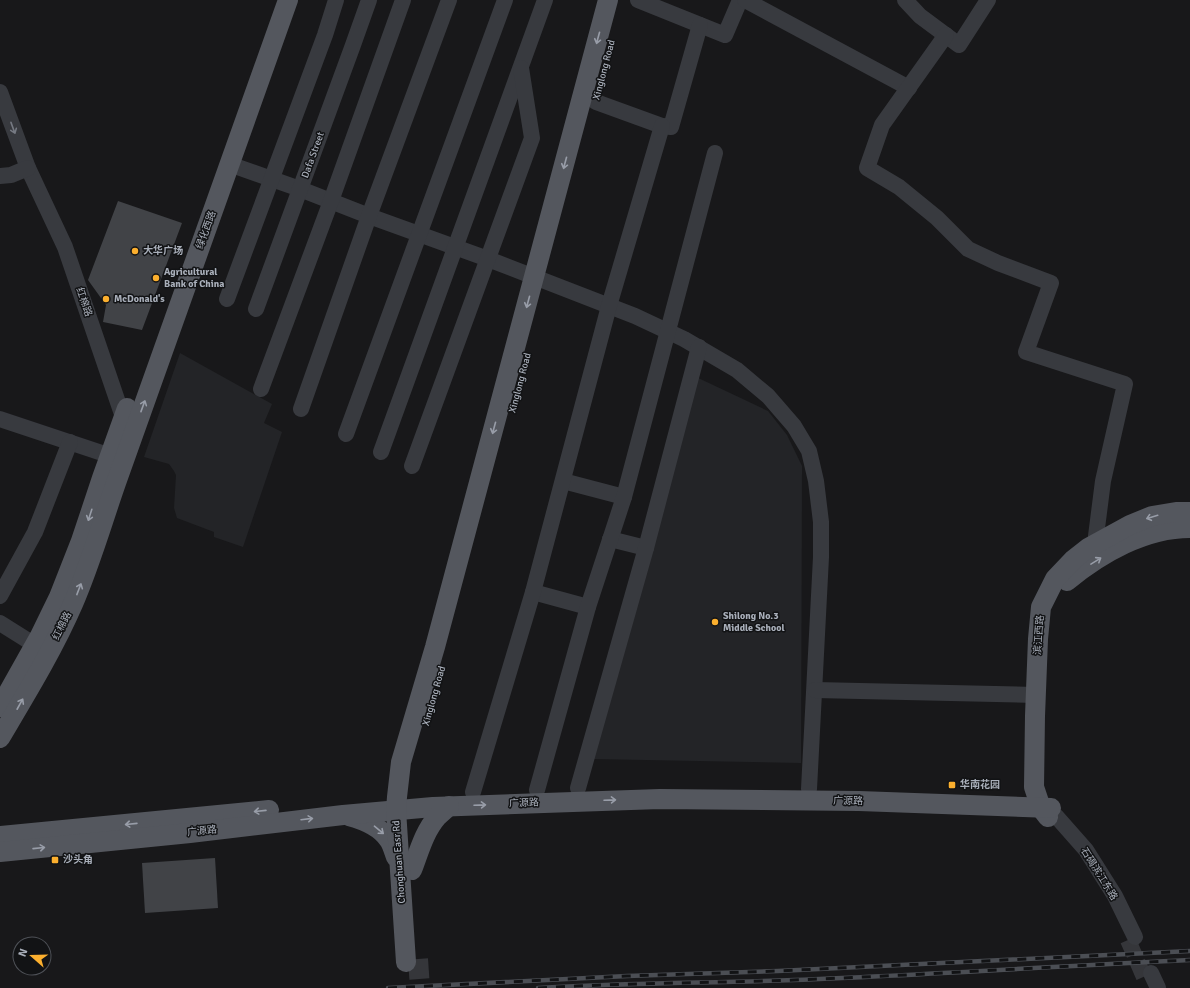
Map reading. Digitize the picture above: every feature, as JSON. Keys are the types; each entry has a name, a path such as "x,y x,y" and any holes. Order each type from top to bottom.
{"main road":[{"name":"绿化西路","path":"109,480 117,458 124,419 275,0"},
{"name":"绿化西路","path":"117,458 131,440 288,0"},
{"name":"Xinglong Road","path":"541,280 608,0"},
{"name":"Xinglong Road","path":"408,764 439,632 541,280 596,102 623,0"},
{"name":"红棉路","path":"0,707 35,645 59,597 81,542 109,480"},
{"name":"红棉路","path":"0,738 53,644 73,603 94,547 109,480"},
{"name":"滨江西路","path":"1047,807 1034,787 1038,639 1041,607 1055,579 1074,559 1088,548 1130,525 1152,516 1176,512 1190,512"},
{"name":"滨江西路","path":"1047,807 1043,769 1048,639 1052,610 1064,585 1081,570 1112,550 1134,540 1156,532 1177,528 1190,528"},
{"name":"Chonghuan Easr Rd","path":"408,764 403,803 412,961"},
{"name":"广源路","path":"0,852 198,832 343,815 403,803 473,792 660,786 810,788 1047,807"},
{"name":"广源路","path":"0,836 403,803 449,806 660,799 858,801 1047,807"},
{"path":"343,815 364,820 378,828 389,840 406,868 420,847 429,829 449,806"}],"street":[{"path":"227,299 325,35 336,0"},
{"name":"Dafa Street","path":"256,309 369,0"},
{"path":"261,389 331,201 403,0"},
{"path":"301,409 369,216 449,0"},
{"path":"346,434 505,0"},
{"path":"381,452 545,0"},
{"path":"638,0 725,35 740,0"},
{"path":"745,0 909,88"},
{"path":"905,0 920,16 960,45 988,0"},
{"path":"596,102 662,126 671,127 700,25"},
{"path":"946,36 882,125 867,168 900,187 937,218 968,249 998,263 1051,283 1026,352 1125,384 1103,481 1096,536"},
{"path":"412,466 532,138 521,66"},
{"name":"红棉路","path":"0,92 28,168 65,247 131,440"},
{"path":"473,792 533,592 609,306 662,126"},
{"path":"537,790 588,607 624,497 715,153"},
{"path":"229,164 271,178 369,216 456,247 609,306 667,331 699,347 737,370 768,396 794,426 809,452 816,481 821,522 821,557 810,788"},
{"path":"0,176 11,175 28,168"},
{"path":"578,788 646,548 699,347"},
{"path":"0,419 117,458"},
{"path":"0,596 35,532 70,442"},
{"path":"562,481 624,497"},
{"path":"610,539 646,548"},
{"path":"533,592 588,607"},
{"path":"0,623 35,645"},
{"path":"815,690 1036,695"},
{"name":"石碣滨江东路","path":"1047,807 1086,850 1114,896 1132,939"},
{"path":"1148,979 1158,988"}],"shaded area":[{"path":"180,353 272,404 264,423 282,432 243,547 214,537 214,532 177,518 174,508 176,475 174,471 169,464 144,457"},
{"name":"Shilong No.3 Middle School","path":"694,376 768,411 787,435 802,466 801,763 593,759"}],"building":[{"name":"大华广场","path":"118,201 182,223 142,330 103,322 106,305 88,280"},
{"path":"215,858 218,908 145,913 142,863"}],"tunnel":[{"path":"1128,940 1144,977"},
{"path":"418,959 420,988"}],"railway":[{"path":"388,988 1190,951"},
{"path":"538,988 844,978 1190,960"}],"place":[{"name":"大华广场","path":"135,251"},
{"name":"Agricultural Bank of China","path":"156,278"},
{"name":"McDonald's","path":"106,299"},
{"name":"Shilong No.3 Middle School","path":"715,622"},
{"name":"华南花园","path":"952,785"},
{"name":"沙头角","path":"55,860"}]}
